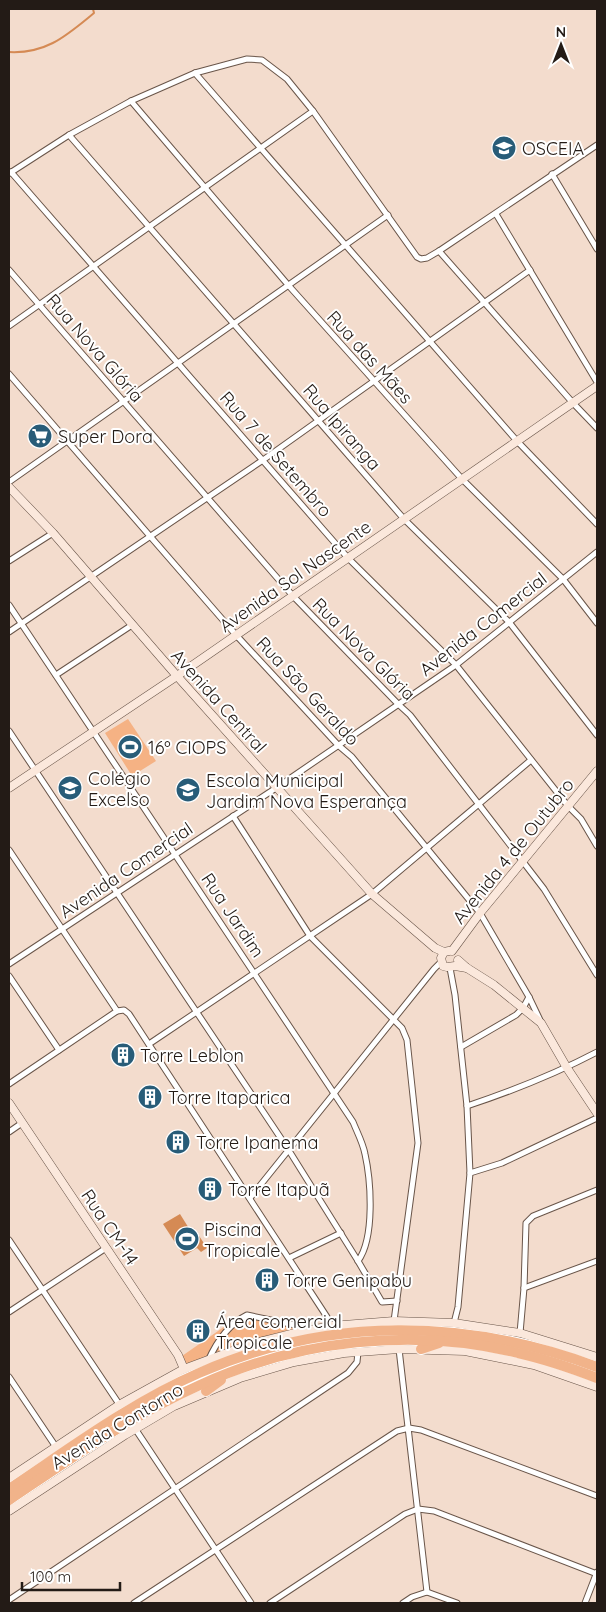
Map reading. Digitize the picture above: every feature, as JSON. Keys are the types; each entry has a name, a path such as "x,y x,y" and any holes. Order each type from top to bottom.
{"highway":[{"path":"9,1490 199,1373 268,1348 299,1341 349,1333 392,1330 459,1332 533,1346 597,1367"},
{"path":"9,1500 127,1417 201,1384 247,1366 280,1357 343,1344 386,1339 447,1341 517,1352 597,1378"},
{"path":"421,1349 447,1341 465,1351"},
{"path":"247,1366 269,1368"},
{"path":"206,1391 230,1373"}],"street":[{"path":"10,173 69,135 131,101 195,73 247,59 262,60 287,79 314,111 417,257 421,259 440,251 597,145"},
{"path":"195,73 517,442 597,524"},
{"name":"Rua das Mães","path":"131,101 288,286 462,479 563,579 597,623"},
{"path":"9,326 314,111"},
{"name":"Rua Ipiranga","path":"69,135 404,519 510,622 597,735"},
{"name":"Rua 7 de Setembro","path":"10,173 94,266 348,558 456,665 568,806 581,819 597,846"},
{"path":"552,174 597,249"},
{"path":"496,214 597,384"},
{"path":"9,482 388,215"},
{"path":"440,251 597,428"},
{"name":"Rua Nova Glória","path":"9,270 293,596 410,715 544,889 597,975"},
{"path":"9,632 263,460 530,270"},
{"name":"Rua São Geraldo","path":"9,374 236,635 338,745 352,757 480,913 529,997 541,1023"},
{"name":"Avenida Sol Nascente","path":"9,788 177,676 517,442 597,384"},
{"name":"Avenida Central","path":"9,487 53,533 177,676 372,894 445,956 446,968 454,964"},
{"path":"9,561 53,533"},
{"name":"Avenida Comercial","path":"9,964 276,788 456,665 597,552"},
{"name":"Rua Jardim","path":"9,605 353,1122 365,1153 371,1186 370,1218 367,1236 364,1253 358,1261"},
{"path":"56,675 132,625"},
{"path":"9,731 288,1149 382,1302 397,1301"},
{"path":"149,1044 372,894 531,760"},
{"name":"Avenida 4 de Outubro","path":"445,956 597,771"},
{"path":"233,816 310,936 402,1028 407,1040 418,1143 394,1321"},
{"path":"9,850 117,1011"},
{"path":"250,1198 333,1092 445,956 456,954 454,964 467,1106 470,1173 458,1307 454,1323"},
{"path":"454,964 467,968 494,985 541,1023 567,1068 597,1113"},
{"path":"9,976 59,1050"},
{"path":"461,1047 516,1015 523,1008 529,997"},
{"path":"9,1084 117,1011 124,1010 129,1014 250,1198 327,1316 331,1326"},
{"path":"467,1106 567,1068 597,1052"},
{"name":"Rua CM-14","path":"9,1103 178,1356 184,1369"},
{"path":"470,1173 502,1163 597,1118"},
{"path":"9,1132 22,1123"},
{"path":"520,1333 524,1288 526,1223 533,1216 597,1190"},
{"path":"289,1258 341,1233"},
{"path":"9,1240 251,1603"},
{"path":"9,1312 106,1248"},
{"path":"524,1288 597,1261"},
{"path":"208,1361 221,1338 237,1320 247,1315 295,1325 307,1330"},
{"name":"Avenida Contorno","path":"9,1512 184,1369 251,1344 331,1326 394,1321 454,1323 520,1333 560,1344 597,1358"},
{"path":"399,1349 426,1592"},
{"name":"Avenida Contorno","path":"9,1478 56,1447 127,1417 174,1406 206,1391 269,1368 313,1358 399,1349 465,1351 534,1365 597,1387"},
{"path":"9,1600 348,1373 357,1362 358,1352"},
{"path":"9,1377 56,1447"},
{"path":"134,1603 397,1431 409,1428 422,1430 597,1496"},
{"path":"270,1603 405,1514 418,1509 434,1511 597,1573 585,1603"},
{"path":"403,1603 412,1597 426,1592 457,1603"}],"shaded area":[{"name":"16º CIOPS","path":"128,719 156,761 132,776 105,733"},
{"name":"Piscina Tropicale","path":"180,1214 190,1230 194,1228 207,1248 201,1252 197,1248 184,1256 163,1224"},
{"path":"247,1315 307,1330 251,1344 184,1369 182,1356 231,1322"}],"waterway":[{"path":"9,52 35,50 56,42 94,13 93,9"}],"place":[{"name":"OSCEIA","path":"504,148"},
{"name":"Super Dora","path":"40,436"},
{"name":"16º CIOPS","path":"130,747"},
{"name":"Colégio Excelso","path":"70,788"},
{"name":"Escola Municipal Jardim Nova Esperança","path":"188,790"},
{"name":"Torre Leblon","path":"123,1055"},
{"name":"Torre Itaparica","path":"150,1097"},
{"name":"Torre Ipanema","path":"178,1142"},
{"name":"Torre Itapuã","path":"210,1189"},
{"name":"Piscina Tropicale","path":"187,1239"},
{"name":"Torre Genipabu","path":"267,1280"},
{"name":"Área comercial Tropicale","path":"198,1331"}]}
